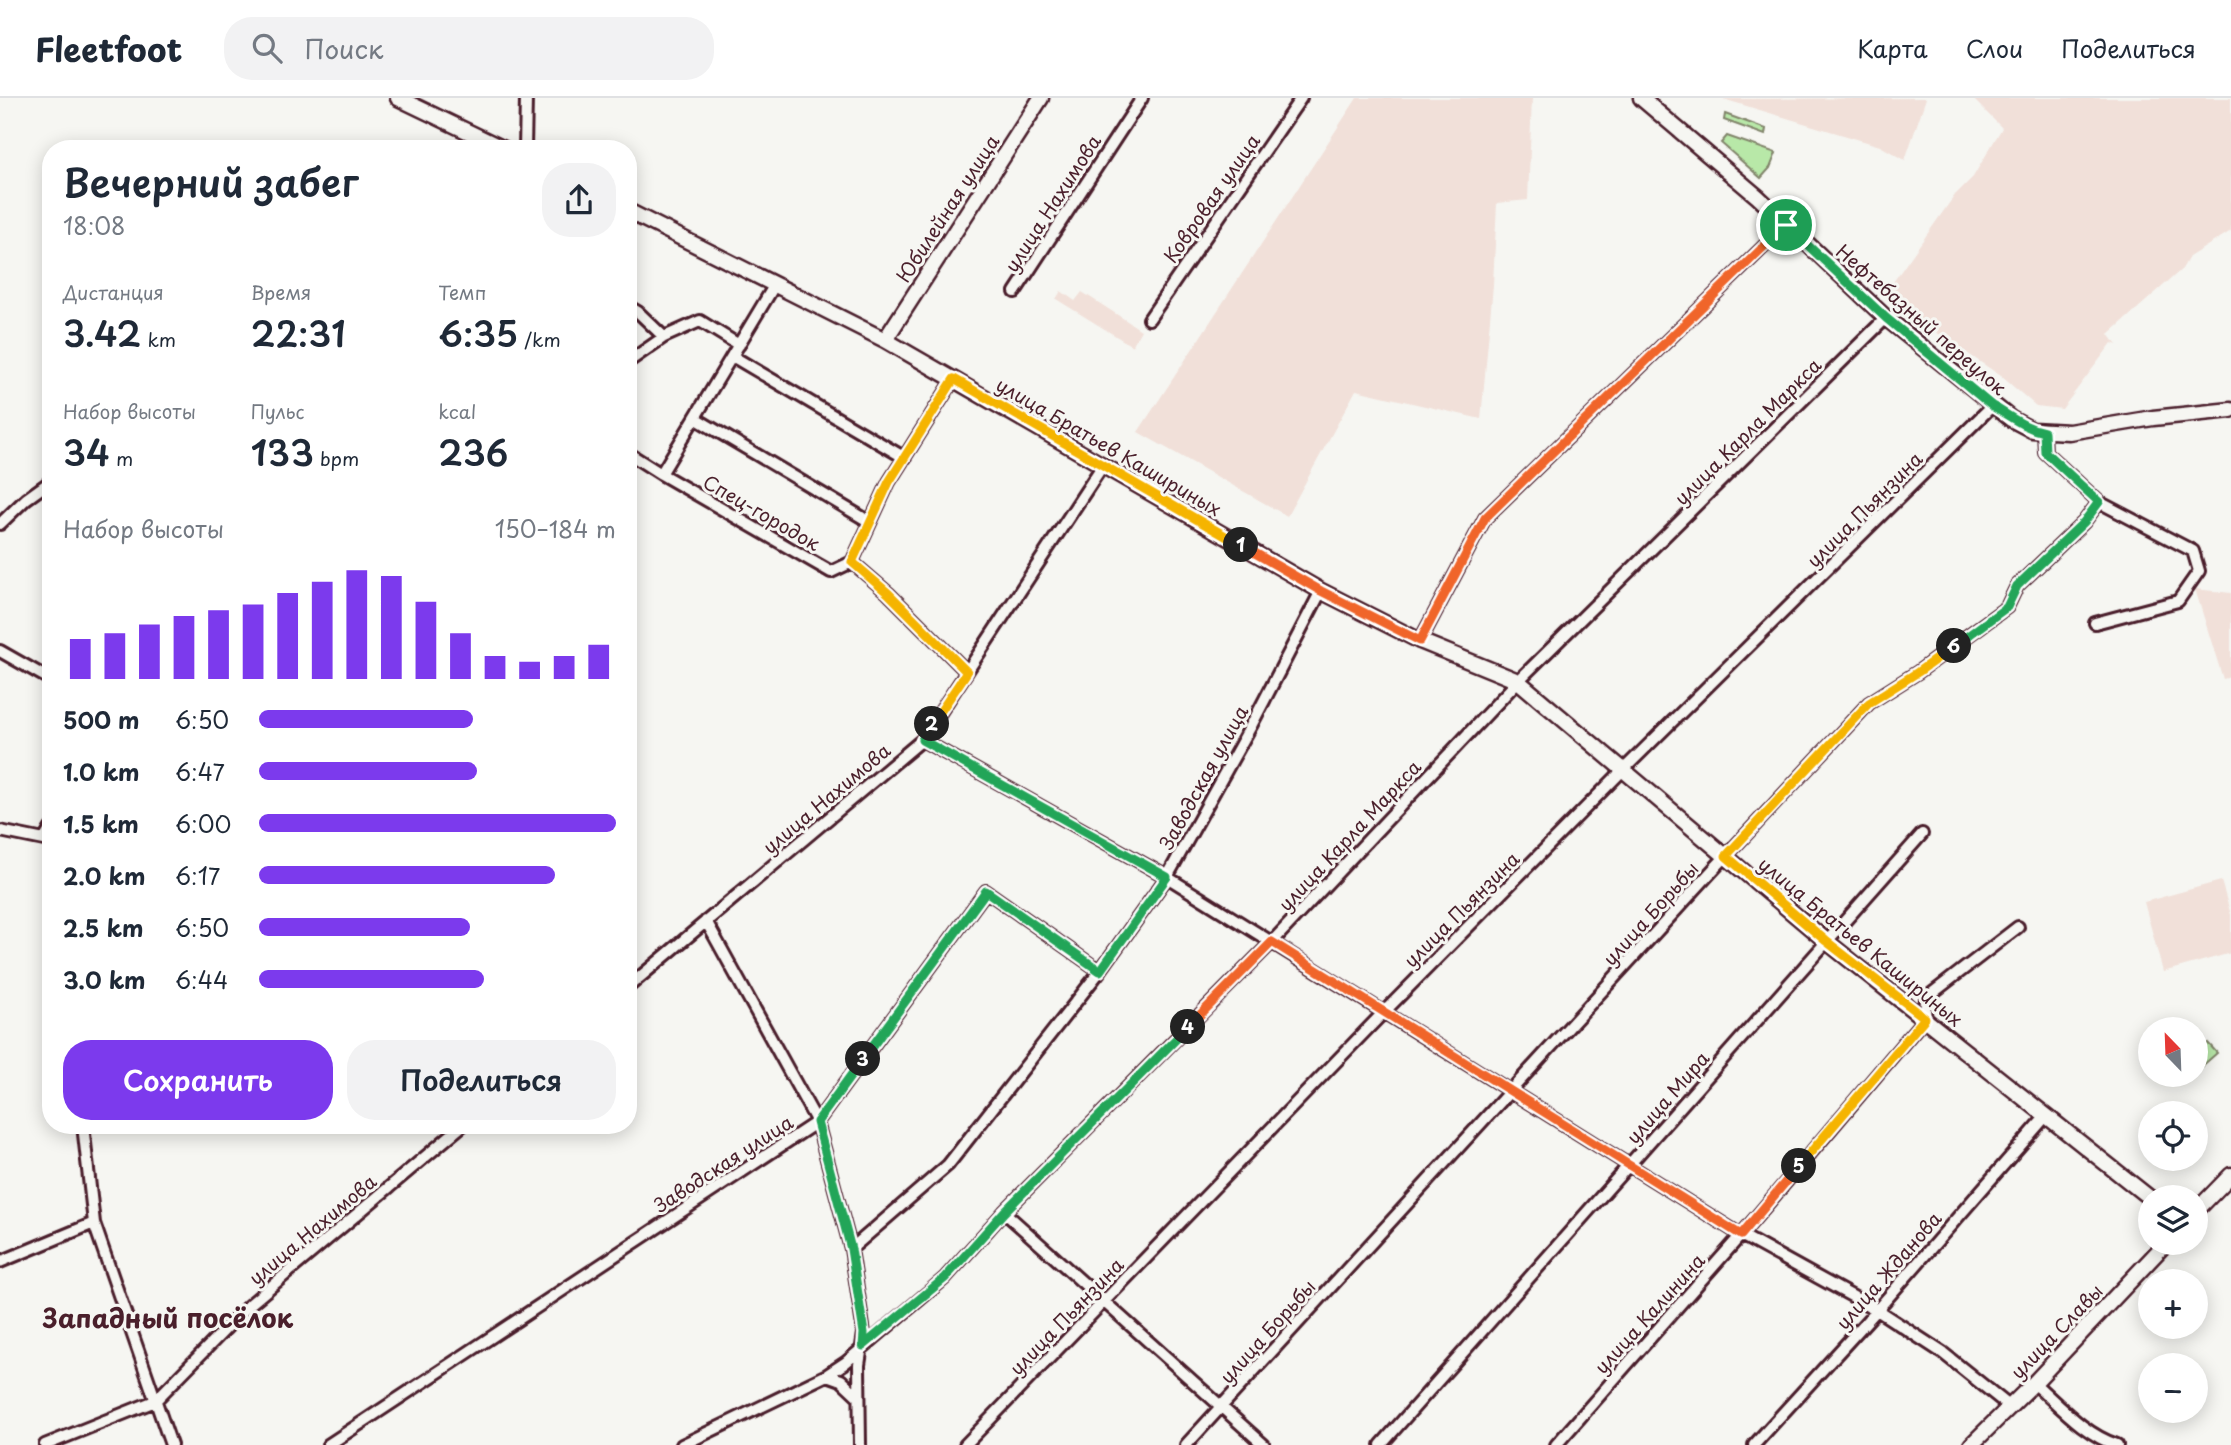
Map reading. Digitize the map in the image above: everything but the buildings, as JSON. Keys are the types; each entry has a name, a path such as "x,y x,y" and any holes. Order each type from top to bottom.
{"main road":[{"path":"398,98 485,140"},
{"name":"Юбилейная улица","path":"885,340 1041,98"},
{"name":"Нефтебазный переулок","path":"1641,98 1758,197 1886,318 2011,419 2032,430 2068,432 2153,418 2231,410"},
{"name":"улица Братьев Кашириных","path":"637,216 885,340 1321,591 1420,641 1518,681 1826,941 2138,1189"},
{"path":"2208,1199 2231,1175"},
{"name":"улица Славы","path":"1971,1445 2034,1383 2155,1255"}],"street":[{"path":"525,140 526,98"},
{"name":"улица Нахимова","path":"1015,292 1142,98"},
{"name":"Ковровая улица","path":"1149,319 1301,98"},
{"path":"1420,641 1485,518 1786,225"},
{"path":"662,474 774,286"},
{"path":"637,311 664,337"},
{"name":"улица Карла Маркса","path":"682,1445 827,1375 845,1363 945,1278 1004,1212 1272,942 1518,681 1886,318"},
{"path":"637,356 664,337 700,321 739,345"},
{"path":"732,356 905,457"},
{"path":"954,379 889,482 852,562 888,593 967,672"},
{"name":"улица Пьянзина","path":"965,1445 1383,1013 1622,771 1992,406"},
{"path":"695,418 870,522"},
{"path":"2044,432 2045,452 2099,502 2193,551 2200,571 2178,601 2095,623"},
{"name":"Спец-городок","path":"637,459 831,572 852,562"},
{"name":"улица Нахимова","path":"637,979 922,740 1103,465"},
{"path":"0,524 42,487"},
{"name":"улица Борьбы","path":"1186,1445 1869,703 1918,672 2007,607 2017,586 2084,522 2099,502"},
{"name":"Заводская улица","path":"851,1249 948,1165 1100,971 1167,877 1258,713 1321,591"},
{"path":"0,651 42,675"},
{"path":"922,740 1167,877 1741,1235 1877,1310 1943,1353 2009,1406"},
{"path":"0,831 42,840"},
{"name":"улица Мира","path":"1381,1445 1922,834"},
{"name":"Заводская улица","path":"328,1445 817,1122 986,891 1100,971"},
{"path":"706,921 817,1122 851,1249 864,1333 859,1365 860,1445"},
{"name":"улица Калинина","path":"1556,1445 1741,1235 1925,1018 1926,998 2018,927"},
{"name":"улица Жданова","path":"1754,1445 1877,1310 2046,1116"},
{"path":"84,1134 94,1223 171,1445"},
{"name":"улица Нахимова","path":"45,1445 155,1401 248,1306 452,1134"},
{"path":"1004,1212 1264,1445"},
{"path":"0,1262 94,1223"},
{"path":"827,1375 841,1380 859,1397"},
{"path":"2034,1383 2091,1432 2117,1445"}],"shaded area":[{"path":"1357,98 1532,98 1528,200 1497,203 1481,419 1356,390 1287,516 1138,432"},
{"path":"1926,98 1905,160 1880,146 1723,99"},
{"path":"1972,98 2231,98 2231,231 2189,257 2182,269 2109,334 2117,345 2112,343 2062,409 2036,406 2001,376 1906,312 1889,295 1891,285 1955,195 1973,177 2002,128"},
{"path":"1061,291 1075,301 1082,292 1141,330 1132,346 1056,299"},
{"path":"2195,589 2231,593 2231,677 2223,679"},
{"path":"2221,881 2231,915 2231,953 2163,972 2144,902"}],"green space":[{"path":"1725,114 1766,129 1765,135 1724,120"},
{"path":"1727,136 1776,153 1770,168 1761,178 1721,143"},
{"path":"2208,1043 2217,1053 2208,1061"}],"district":[{"name":"Западный посёлок","path":"168,1317"}],"route":[{"path":"1786,225 1886,318 1992,406 2032,430 2044,432 2045,452 2099,502 2084,522 2017,586 2007,607 1918,672 1869,703 1726,856 1826,941 1925,1018 1741,1235 1272,942 1004,1212 945,1278 863,1346 864,1333 851,1249 817,1122 986,891 1100,971 1167,877 922,740 967,672 888,593 852,562 889,482 954,379 1321,591 1420,641 1485,518 1786,225"}]}
